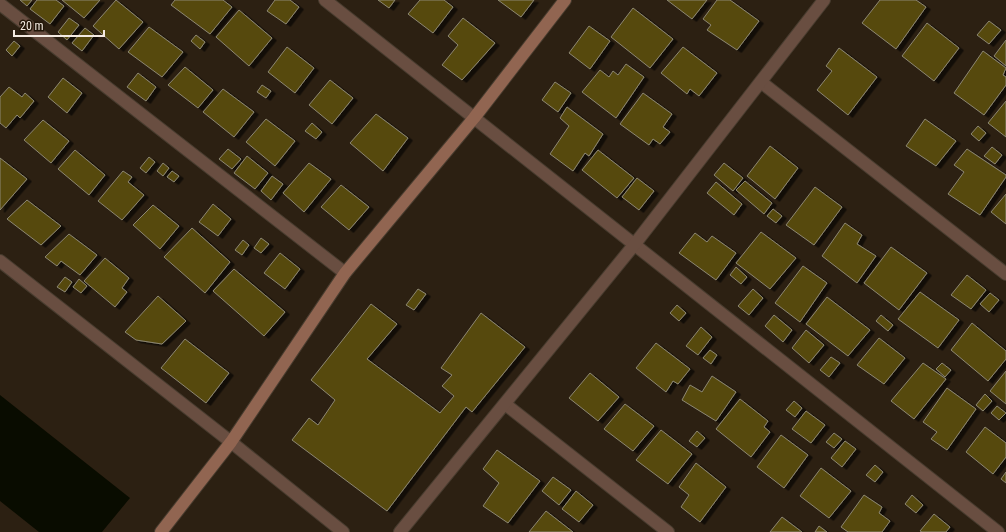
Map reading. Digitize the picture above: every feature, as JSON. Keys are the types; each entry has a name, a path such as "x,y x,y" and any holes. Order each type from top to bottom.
{"street":[{"path":"325,0 998,532"},
{"path":"160,532 231,442 345,273 474,118 565,0"},
{"path":"400,532 634,244 824,0"},
{"path":"0,4 345,273"},
{"path":"761,82 1006,274"},
{"path":"0,261 343,532"},
{"path":"505,404 668,532"}],"shaded area":[{"path":"0,395 130,498 102,532 39,532 0,501"}],"building":[{"path":"20,0 32,0 27,6"},
{"path":"37,0 56,0 64,6 50,24 30,9"},
{"path":"62,0 100,0 84,18"},
{"path":"116,0 143,22 119,49 93,26"},
{"path":"175,0 223,0 232,7 210,34 171,5"},
{"path":"275,0 290,0 299,7 286,24 267,11"},
{"path":"378,0 395,0 389,8"},
{"path":"420,0 444,0 453,7 433,33 408,14"},
{"path":"498,0 534,0 521,17"},
{"path":"667,0 707,0 692,19"},
{"path":"717,0 730,0 759,21 737,50 707,30 711,25 703,19"},
{"path":"880,0 916,0 926,7 896,49 862,23"},
{"path":"633,8 673,39 650,68 611,37"},
{"path":"239,10 272,38 249,66 216,37"},
{"path":"69,18 79,25 67,40 58,32"},
{"path":"463,18 495,43 462,80 442,65 458,45 448,36"},
{"path":"989,21 1001,30 989,44 977,35"},
{"path":"927,23 959,48 934,81 902,56"},
{"path":"589,26 610,41 590,69 569,53"},
{"path":"149,27 183,52 162,77 128,52"},
{"path":"85,28 94,35 82,51 72,43"},
{"path":"196,35 205,42 200,49 191,41"},
{"path":"1006,40 1006,66 994,56"},
{"path":"14,41 20,46 12,56 6,50"},
{"path":"287,47 314,68 295,93 268,72"},
{"path":"683,47 717,73 699,96 690,89 687,94 661,73"},
{"path":"839,48 877,77 848,115 817,90 832,71 826,66"},
{"path":"983,51 1006,68 1003,75 1006,77 1006,85 984,115 954,93"},
{"path":"626,64 644,77 616,118 582,92 600,70 609,77 613,71 618,75"},
{"path":"185,67 213,90 198,108 168,85"},
{"path":"138,73 156,87 146,101 127,87"},
{"path":"63,78 82,93 67,113 48,97"},
{"path":"330,80 353,98 332,124 309,105"},
{"path":"555,82 571,93 558,112 542,100"},
{"path":"262,85 271,91 266,98 257,92"},
{"path":"9,87 22,97 25,93 34,101 20,118 17,115 6,128 0,123 0,97"},
{"path":"223,89 254,112 234,137 203,112"},
{"path":"643,93 672,114 663,127 670,132 660,144 653,139 649,145 620,124"},
{"path":"1006,101 1006,137 988,123"},
{"path":"567,107 603,134 589,156 585,153 573,171 550,154 569,126 560,118"},
{"path":"376,114 408,138 383,171 350,143"},
{"path":"266,119 295,141 275,166 246,142"},
{"path":"925,119 956,141 936,166 906,146"},
{"path":"43,120 69,141 51,163 24,140"},
{"path":"312,123 322,132 316,139 305,131"},
{"path":"978,126 986,133 979,141 971,134"},
{"path":"770,146 798,168 775,199 747,176"},
{"path":"992,147 1002,155 995,164 984,156"},
{"path":"228,149 241,159 232,169 219,159"},
{"path":"967,149 1006,175 980,215 948,194 964,172 954,165"},
{"path":"75,150 105,175 89,195 58,169"},
{"path":"598,150 634,178 617,198 582,170"},
{"path":"247,156 268,173 255,189 234,173"},
{"path":"149,157 155,162 146,173 140,168"},
{"path":"0,158 27,179 0,210"},
{"path":"163,163 169,168 163,176 157,171"},
{"path":"309,163 331,179 304,212 283,193"},
{"path":"724,163 743,178 733,191 714,175"},
{"path":"123,171 132,177 128,182 144,195 122,220 98,201"},
{"path":"172,171 179,176 174,182 167,177"},
{"path":"272,176 283,184 271,200 261,191"},
{"path":"637,178 654,191 639,210 622,197"},
{"path":"745,181 772,203 764,214 736,190"},
{"path":"716,182 742,204 734,215 707,193"},
{"path":"341,185 369,207 349,230 321,207"},
{"path":"815,187 842,207 814,245 786,225"},
{"path":"1006,194 1006,224 991,212"},
{"path":"27,200 61,226 41,245 7,219"},
{"path":"213,204 231,219 218,236 199,222"},
{"path":"153,205 179,226 160,249 133,225"},
{"path":"773,209 782,216 776,223 767,216"},
{"path":"845,223 862,235 857,244 876,256 857,283 822,256"},
{"path":"192,228 230,262 205,293 164,257"},
{"path":"761,232 796,258 770,289 736,263"},
{"path":"695,233 707,242 712,236 736,253 716,280 679,253"},
{"path":"69,234 97,255 80,275 61,261 57,266 45,257"},
{"path":"261,238 269,244 261,253 254,248"},
{"path":"243,240 249,245 242,255 235,250"},
{"path":"891,247 927,273 899,310 864,283"},
{"path":"280,253 300,269 285,289 264,273"},
{"path":"105,258 129,278 122,288 127,292 115,307 84,281"},
{"path":"803,266 827,283 800,322 775,303"},
{"path":"736,267 747,277 741,284 730,275"},
{"path":"234,269 285,312 264,336 213,291"},
{"path":"967,275 986,290 971,309 951,295"},
{"path":"65,277 72,282 65,292 57,287"},
{"path":"79,279 87,286 81,293 73,287"},
{"path":"418,289 426,294 414,310 406,305"},
{"path":"753,289 763,298 749,315 738,306"},
{"path":"920,292 959,320 938,348 898,319"},
{"path":"990,293 999,300 989,312 980,304"},
{"path":"158,296 186,321 162,344 136,340 125,332"},
{"path":"827,297 870,330 848,356 806,324"},
{"path":"371,304 397,324 367,359 440,413 454,396 442,386 452,375 441,368 481,313 525,347 472,412 466,407 387,511 292,440 309,418 318,425 335,400 311,380"},
{"path":"677,305 686,313 679,321 670,313"},
{"path":"774,315 792,330 783,342 765,326"},
{"path":"881,315 893,325 888,331 876,321"},
{"path":"972,323 1006,351 1006,359 988,381 951,350"},
{"path":"701,327 712,337 698,355 686,346"},
{"path":"806,330 824,345 809,363 792,348"},
{"path":"879,338 905,358 884,384 857,365"},
{"path":"185,339 229,373 206,403 161,368"},
{"path":"656,343 690,369 678,384 673,381 666,392 636,368"},
{"path":"710,350 717,355 711,364 703,358"},
{"path":"831,357 840,363 829,377 820,370"},
{"path":"923,363 946,379 914,419 891,401"},
{"path":"942,363 951,370 945,377 936,369"},
{"path":"1006,371 1006,404 990,391"},
{"path":"590,373 619,397 598,421 569,398"},
{"path":"712,376 736,392 716,421 682,400 690,385 702,392"},
{"path":"947,388 976,409 947,450 931,439 937,432 923,422"},
{"path":"985,394 992,401 983,411 976,405"},
{"path":"740,399 768,421 764,427 770,432 751,457 716,429"},
{"path":"794,401 802,408 795,417 786,410"},
{"path":"625,404 654,426 633,451 604,429"},
{"path":"997,406 1006,413 999,420 991,413"},
{"path":"806,411 825,425 811,443 792,429"},
{"path":"985,427 1006,443 1006,457 993,474 966,452"},
{"path":"661,430 692,454 668,484 636,460"},
{"path":"697,431 705,438 697,447 689,441"},
{"path":"834,433 842,439 834,448 826,442"},
{"path":"781,435 808,455 784,488 757,467"},
{"path":"845,441 856,449 842,467 831,458"},
{"path":"497,450 540,481 508,523 483,506 499,483 483,469"},
{"path":"696,463 726,487 700,522 681,507 689,495 679,487"},
{"path":"875,465 883,472 875,482 866,475"},
{"path":"821,468 851,491 829,518 800,496"},
{"path":"1006,472 1006,483 1001,479"},
{"path":"553,477 571,490 559,505 542,491"},
{"path":"576,491 593,505 579,522 562,509"},
{"path":"864,495 882,507 879,513 890,521 882,532 848,532 841,527"},
{"path":"912,495 923,505 916,513 905,504"},
{"path":"546,511 573,532 529,532"},
{"path":"934,514 950,527 946,532 920,531"},
{"path":"782,517 802,532 770,532"},
{"path":"819,526 827,532 815,532"}]}
